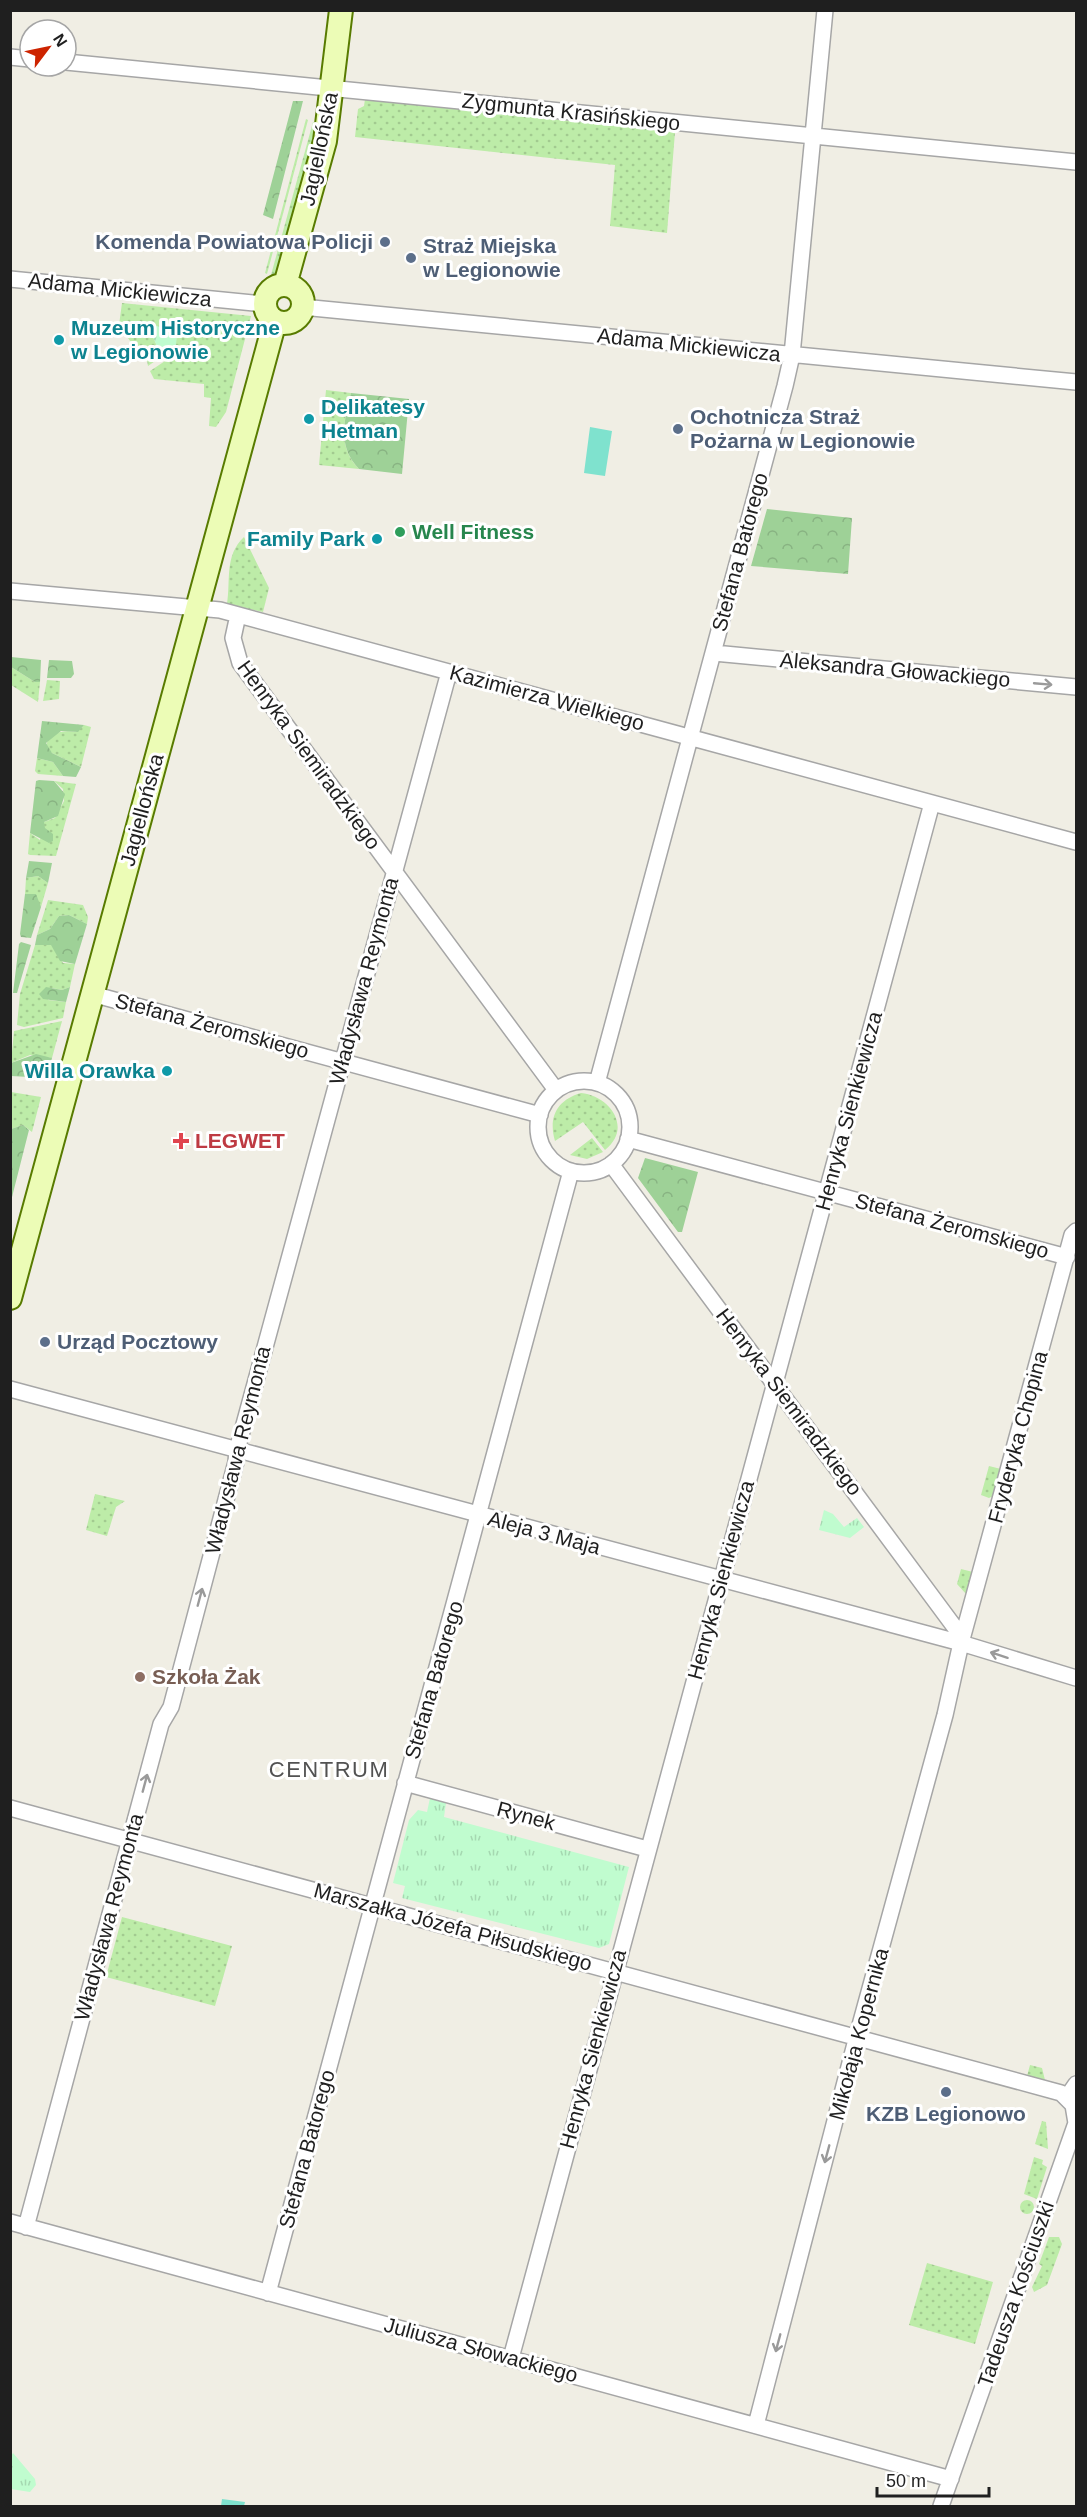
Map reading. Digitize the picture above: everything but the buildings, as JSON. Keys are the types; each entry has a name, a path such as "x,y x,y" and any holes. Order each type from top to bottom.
{"street":[{"name":"Jagiellońska","path":"285,285 325,141 341,10"},
{"name":"Stefana Batorego","path":"597,1083 792,355 825,10"},
{"name":"Zygmunta Krasińskiego","path":"78,63 1077,162"},
{"name":"Adama Mickiewicza","path":"10,279 270,313"},
{"path":"285,285 298,292 302,307 298,316 290,322 270,313 271,290 285,285"},
{"name":"Adama Mickiewicza","path":"302,307 1077,382"},
{"name":"Jagiellońska","path":"10,1298 197,608 270,313"},
{"name":"Kazimierza Wielkiego","path":"10,591 197,608 238,615 1077,842"},
{"name":"Henryka Siemiradzkiego","path":"238,615 233,638 240,663 556,1090"},
{"name":"Aleksandra Głowackiego","path":"714,653 1077,687"},
{"name":"Władysława Reymonta","path":"18,2224 161,1724 169,1714 236,1462 237,1450 449,672"},
{"name":"Henryka Sienkiewicza","path":"511,2358 932,802"},
{"name":"Stefana Żeromskiego","path":"92,994 540,1115"},
{"path":"583,1081 597,1083 615,1094 627,1111 628,1139 622,1153 611,1164 585,1173 571,1171 548,1155 538,1129 540,1115 546,1101 556,1090 583,1081"},
{"name":"Stefana Żeromskiego","path":"628,1139 1067,1257"},
{"name":"Henryka Siemiradzkiego","path":"611,1164 775,1382 956,1629 961,1643"},
{"name":"Stefana Batorego","path":"268,2293 571,1171"},
{"name":"Fryderyka Chopina","path":"961,1643 1072,1235 1077,1231"},
{"name":"Aleja 3 Maja","path":"10,1389 721,1581 961,1643 1077,1678"},
{"name":"Mikołaja Kopernika","path":"756,2425 857,2036 945,1715 961,1643"},
{"name":"Rynek","path":"405,1783 647,1849"},
{"name":"Marszałka Józefa Piłsudskiego","path":"10,1808 1048,2088 1067,2097"},
{"path":"1067,2097 1077,2084"},
{"name":"Tadeusza Kościuszki","path":"941,2506 1073,2131 1075,2113 1067,2097"},
{"name":"Juliusza Słowackiego","path":"18,2224 951,2478"}],"green space":[{"path":"365,99 675,132 667,233 610,226 615,165 355,137 358,109 364,106"},
{"path":"293,101 303,101 273,219 263,215"},
{"path":"306,119 308,120 267,274 265,273"},
{"path":"313,122 321,123 278,277 271,275"},
{"path":"122,303 251,316 226,412 216,427 209,426 211,398 204,397 204,384 154,379 150,371 168,359 174,359 153,337 157,346 156,357 161,357 148,366 146,354 137,351 119,325"},
{"path":"149,325 178,329 174,359 156,357 157,346 153,337 148,336"},
{"path":"326,390 351,393 344,433 347,452 359,469 319,465"},
{"path":"351,393 409,399 402,474 359,469 352,460 347,451 344,433"},
{"path":"767,509 852,518 848,574 751,566"},
{"path":"244,537 269,588 263,612 227,604 233,552"},
{"path":"11,657 41,660 40,682 35,682 11,667"},
{"path":"49,660 72,661 74,674 71,678 47,678"},
{"path":"11,667 35,682 40,682 38,702 11,685"},
{"path":"47,680 60,681 59,699 43,701"},
{"path":"42,721 84,725 78,732 61,731 46,743 52,753 81,767 76,777 63,776 53,762 37,758"},
{"path":"84,725 91,727 81,767 52,753 46,747 53,735 66,731 76,732"},
{"path":"37,758 53,762 63,776 38,774 35,771"},
{"path":"36,781 54,781 65,794 58,816 44,822 45,828 53,834 53,841 49,843 30,833"},
{"path":"54,781 76,784 56,856 30,855 28,854 30,833 40,840 44,822 55,818 64,801 63,789"},
{"path":"29,861 52,863 48,883 38,876 26,878"},
{"path":"38,876 48,883 41,907 38,902 25,894 26,878"},
{"path":"25,894 36,894 41,907 31,938 21,937 20,934"},
{"path":"48,900 83,905 88,917 87,924 69,915 59,916 50,929 37,935"},
{"path":"69,915 87,924 75,964 60,961 51,945 35,945 37,935 50,929 59,916"},
{"path":"21,942 31,945 17,993 13,993 19,944"},
{"path":"51,944 63,963 75,964 70,987 62,990 52,988 48,1000 66,1002 63,1018 24,1027 17,1025 20,994 35,945"},
{"path":"46,987 62,990 70,987 66,1002 43,999 39,994"},
{"path":"62,1021 52,1058 30,1055 11,1063 14,1031"},
{"path":"36,1054 52,1058 47,1078 11,1076 11,1063"},
{"path":"11,1092 41,1097 32,1132 23,1125 11,1129"},
{"path":"581,1093 601,1100 614,1114 617,1132 605,1150 583,1122 555,1141 553,1124 556,1111 566,1100"},
{"path":"23,1125 29,1130 11,1201 11,1129"},
{"path":"592,1138 603,1152 587,1159 570,1155"},
{"path":"645,1158 698,1172 682,1232 678,1232 638,1178"},
{"path":"989,1466 1001,1469 993,1496 989,1498 981,1495"},
{"path":"95,1494 125,1501 116,1507 107,1536 86,1530"},
{"path":"824,1510 833,1514 844,1527 857,1518 864,1527 850,1538 819,1530"},
{"path":"961,1569 973,1572 966,1594 957,1584"},
{"path":"430,1798 446,1803 444,1817 629,1867 609,1944 599,1948 402,1898 405,1886 393,1883 409,1820 418,1810 427,1812"},
{"path":"122,1917 232,1946 215,2006 106,1977"},
{"path":"1030,2065 1042,2068 1045,2080 1027,2076"},
{"path":"1042,2121 1046,2122 1048,2149 1035,2144"},
{"path":"1034,2157 1043,2160 1042,2164 1047,2167 1037,2199 1024,2194"},
{"path":"1027,2200 1032,2202 1034,2207 1032,2212 1027,2214 1022,2212 1020,2207 1022,2202"},
{"path":"1049,2237 1059,2237 1062,2244 1047,2285 1034,2292 1032,2287 1042,2266 1039,2264"},
{"path":"927,2263 993,2282 975,2344 909,2325"},
{"path":"13,2453 35,2479 36,2485 30,2492 11,2489 11,2456"}],"shaded area":[{"path":"590,427 612,431 605,476 584,473"},
{"path":"222,2499 245,2502 244,2506 221,2506"}],"place":[{"name":"Komenda Powiatowa Policji","path":"385,242"},
{"name":"Straż Miejska w Legionowie","path":"411,258"},
{"name":"Muzeum Historyczne w Legionowie","path":"59,340"},
{"name":"Delikatesy Hetman","path":"309,419"},
{"name":"Ochotnicza Straż Pożarna w Legionowie","path":"678,429"},
{"name":"Well Fitness","path":"400,532"},
{"name":"Family Park","path":"377,539"},
{"name":"Willa Orawka","path":"167,1071"},
{"name":"LEGWET","path":"181,1141"},
{"name":"Urząd Pocztowy","path":"45,1342"},
{"name":"Szkoła Żak","path":"140,1677"},
{"name":"KZB Legionowo","path":"946,2092"}],"district":[{"name":"CENTRUM","path":"329,1769"}]}
